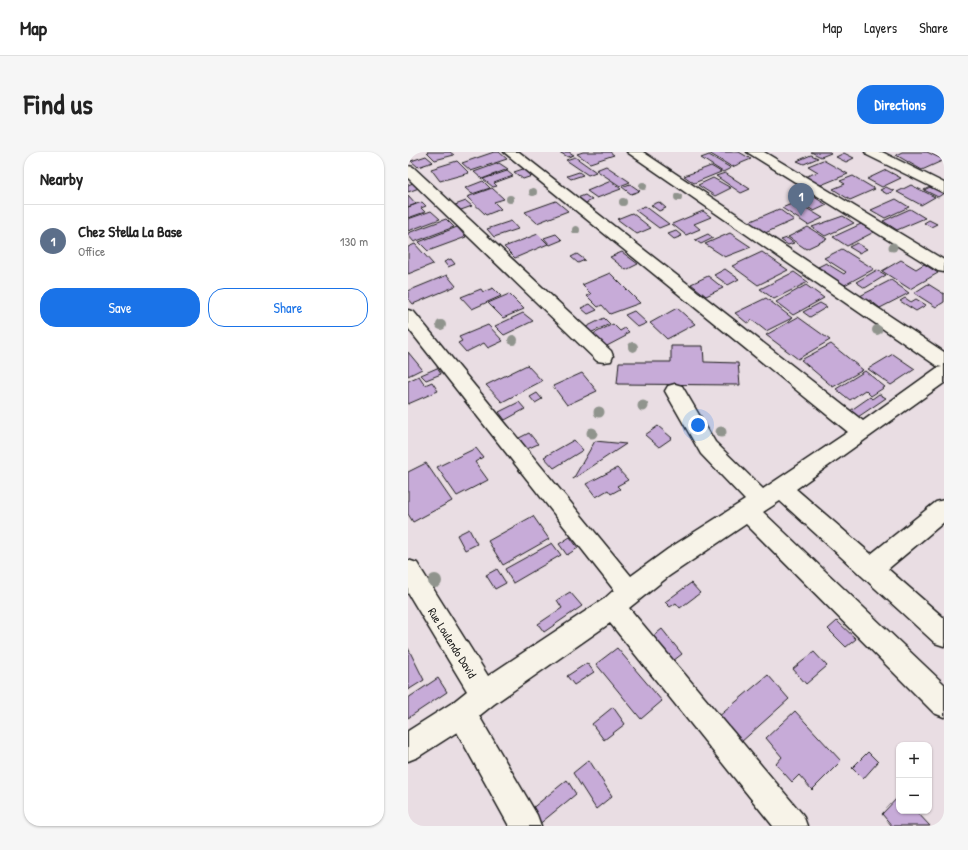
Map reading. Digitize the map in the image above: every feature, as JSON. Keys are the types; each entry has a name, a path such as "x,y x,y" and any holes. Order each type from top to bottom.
{"street":[{"path":"511,152 862,432"},
{"path":"408,747 462,713 484,694 621,599 682,553 862,432 942,373 634,152"},
{"path":"754,152 944,266"},
{"path":"872,152 944,189"},
{"path":"408,170 604,356"},
{"path":"408,316 792,826"},
{"path":"675,391 708,448 754,506 944,703"},
{"path":"780,488 944,634"},
{"path":"871,569 944,509"},
{"name":"Rue Loulendo David","path":"408,571 484,694"},
{"path":"462,713 526,826"}],"building":[{"path":"427,152 450,152 454,155 435,160"},
{"path":"494,152 499,152 507,159 471,171 462,163"},
{"path":"559,152 569,152 574,155 568,157"},
{"path":"583,152 610,152 614,155 590,163 577,154"},
{"path":"739,152 751,159 732,167 709,153"},
{"path":"811,152 830,152 831,153 821,157"},
{"path":"902,152 927,152 944,160 922,170 896,155"},
{"path":"844,153 854,158 846,162 836,157"},
{"path":"709,155 731,168 723,172 701,158"},
{"path":"811,155 818,158 804,164 797,161"},
{"path":"426,156 433,162 418,167 411,161"},
{"path":"575,157 596,172 588,175 566,160"},
{"path":"823,160 848,174 821,185 816,185 804,177 818,172 808,166"},
{"path":"457,161 469,173 440,181 431,169"},
{"path":"499,163 508,169 482,179 474,172"},
{"path":"606,166 630,182 620,186 596,170"},
{"path":"711,166 721,172 694,183 684,176"},
{"path":"526,168 535,175 523,179 514,172"},
{"path":"886,170 901,178 882,187 867,179"},
{"path":"507,171 513,176 494,183 497,186 493,187 483,179"},
{"path":"579,172 583,175 571,179 567,176"},
{"path":"725,173 750,189 741,193 716,176"},
{"path":"853,176 875,189 850,200 833,189 845,184 840,181"},
{"path":"713,178 731,188 715,196 698,185"},
{"path":"483,181 490,188 472,194 465,188"},
{"path":"611,181 621,189 597,198 587,191"},
{"path":"413,183 419,188 408,192 408,185"},
{"path":"630,184 640,191 631,194 622,187"},
{"path":"911,185 935,197 921,205 897,192"},
{"path":"886,187 894,191 887,194 880,190"},
{"path":"930,187 944,193 938,197 924,190"},
{"path":"492,188 504,199 494,202 501,209 486,215 467,197"},
{"path":"408,195 416,204 408,207"},
{"path":"585,195 592,200 584,204 577,198"},
{"path":"811,195 827,205 814,211 798,201"},
{"path":"896,199 909,207 885,218 871,210"},
{"path":"466,201 472,206 461,210 455,205"},
{"path":"556,201 568,211 537,223 525,212"},
{"path":"422,202 426,206 421,208 425,212 408,218 408,207"},
{"path":"659,202 666,208 659,211 651,205"},
{"path":"796,202 823,218 808,225 782,208"},
{"path":"645,206 669,224 659,228 635,210"},
{"path":"779,209 794,220 765,233 749,222"},
{"path":"910,209 925,218 897,230 883,221"},
{"path":"431,211 440,219 408,231 408,219"},
{"path":"703,211 711,217 694,224 700,229 686,235 672,224"},
{"path":"632,213 651,228 637,234 617,219"},
{"path":"843,216 854,223 825,236 812,227"},
{"path":"446,219 454,227 414,242 408,235 408,233"},
{"path":"929,220 937,224 931,227 924,223"},
{"path":"511,221 518,229 494,237 487,229"},
{"path":"861,224 874,232 847,246 833,237"},
{"path":"457,227 466,237 428,251 419,242"},
{"path":"808,227 827,239 806,249 788,237"},
{"path":"676,231 682,236 674,239 668,234"},
{"path":"730,233 751,247 725,257 705,244"},
{"path":"538,234 548,244 515,258 504,247"},
{"path":"556,234 562,240 550,245 544,238"},
{"path":"708,234 713,238 701,244 695,240"},
{"path":"787,238 794,243 788,245 781,240"},
{"path":"857,243 867,249 859,253 849,247"},
{"path":"415,244 433,264 408,274 408,247"},
{"path":"842,249 874,269 841,287 823,274 826,272 818,267 826,263 844,274 846,272 824,258"},
{"path":"622,252 638,264 626,270 610,257"},
{"path":"762,252 788,270 758,285 732,266"},
{"path":"577,254 585,260 578,263 571,257"},
{"path":"451,259 455,264 448,267 444,262"},
{"path":"901,260 916,269 924,264 938,273 910,289 882,271"},
{"path":"725,269 739,279 728,285 714,275"},
{"path":"877,270 886,275 865,288 856,282"},
{"path":"794,272 808,282 774,299 760,289"},
{"path":"610,273 640,303 610,314 602,305 598,307 587,296 591,294 582,285"},
{"path":"447,275 456,286 413,304 408,298 408,291"},
{"path":"708,276 723,288 706,296 691,284"},
{"path":"891,280 909,293 880,308 870,300 864,303 856,298"},
{"path":"928,284 944,294 944,302 936,307 914,293"},
{"path":"806,285 824,298 793,315 776,302"},
{"path":"493,288 501,296 472,309 461,297 481,289 483,292"},
{"path":"509,294 524,309 503,318 488,303"},
{"path":"766,298 792,318 766,331 752,320 747,323 735,313"},
{"path":"905,298 911,302 916,299 926,305 916,311 900,301"},
{"path":"820,303 827,307 810,317 803,312"},
{"path":"590,304 597,310 588,314 581,308"},
{"path":"677,308 695,324 667,339 650,323"},
{"path":"634,311 647,323 638,327 625,315"},
{"path":"523,313 533,321 504,335 495,326"},
{"path":"798,317 830,340 798,359 766,335"},
{"path":"604,318 610,324 590,333 584,328"},
{"path":"613,324 620,331 625,328 629,332 625,334 626,336 605,347 591,335"},
{"path":"488,325 503,341 488,348 484,343 466,352 458,343 462,341 459,337"},
{"path":"831,344 863,370 833,387 801,360"},
{"path":"671,346 703,346 704,362 738,363 740,385 617,384 619,362 671,362"},
{"path":"408,352 422,369 408,376"},
{"path":"893,354 915,369 891,385 868,369"},
{"path":"527,365 542,381 502,402 486,385"},
{"path":"437,368 441,374 426,380 421,375"},
{"path":"865,371 885,387 871,396 865,390 850,400 836,389"},
{"path":"582,373 597,391 567,405 553,386"},
{"path":"419,376 425,385 432,382 438,391 408,404 408,381"},
{"path":"537,393 542,399 535,403 530,397"},
{"path":"879,394 886,398 855,419 847,413 870,397 872,399"},
{"path":"519,402 525,409 505,420 499,412"},
{"path":"658,426 672,438 659,447 645,435"},
{"path":"529,433 538,444 527,449 519,438"},
{"path":"574,440 583,450 554,468 544,457"},
{"path":"595,441 626,444 573,479"},
{"path":"476,448 483,457 475,462 488,480 457,496 437,467"},
{"path":"426,463 452,501 413,522 408,514 408,472"},
{"path":"617,468 628,480 617,486 620,489 611,494 608,490 596,497 586,484"},
{"path":"533,516 549,539 503,565 488,541"},
{"path":"469,529 477,544 465,550 457,535"},
{"path":"570,537 578,548 567,555 559,544"},
{"path":"552,543 561,555 513,583 505,569"},
{"path":"497,569 506,583 495,589 486,575"},
{"path":"691,583 700,593 680,608 676,603 670,607 665,602"},
{"path":"570,592 582,606 544,632 538,624 562,608 557,600"},
{"path":"837,621 856,639 846,647 828,629"},
{"path":"662,629 682,654 673,661 652,637"},
{"path":"408,648 424,680 408,690"},
{"path":"617,648 662,701 641,719 596,664"},
{"path":"814,652 827,666 806,684 793,669"},
{"path":"587,663 594,672 574,685 567,676"},
{"path":"768,675 789,699 740,743 718,717"},
{"path":"438,678 447,692 408,718 408,698"},
{"path":"613,707 625,724 604,740 592,724"},
{"path":"795,711 841,761 812,790 799,775 792,782 776,764 782,757 766,738"},
{"path":"868,752 878,762 863,779 852,768"},
{"path":"589,760 612,796 596,809 573,773"},
{"path":"567,780 576,794 537,826 533,826 525,814"},
{"path":"896,799 896,814 919,814 930,826 892,826 882,814"}],"place":[{"name":"Chez Stella La Base","path":"801,216"}]}
